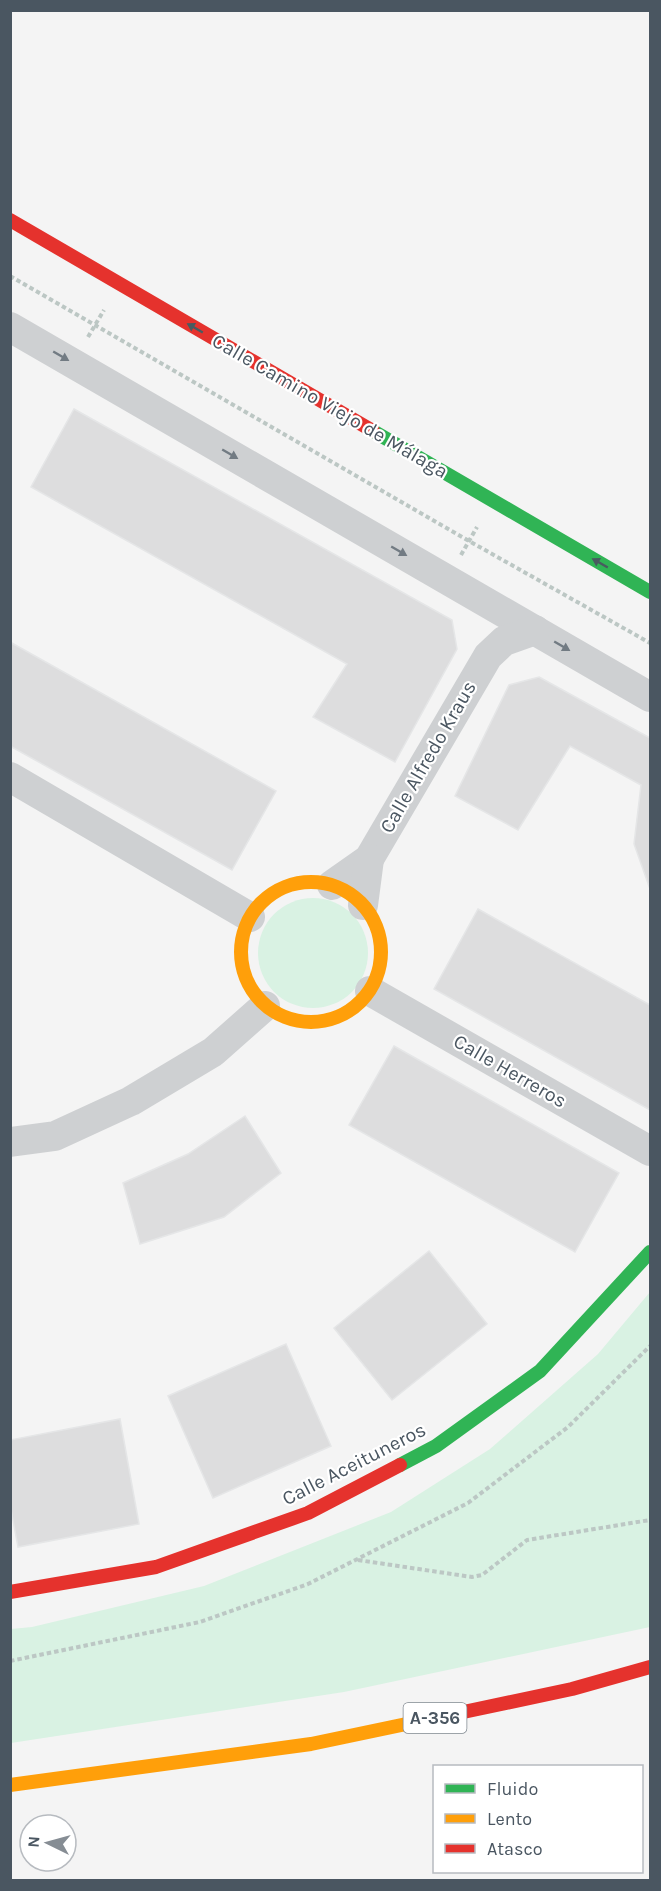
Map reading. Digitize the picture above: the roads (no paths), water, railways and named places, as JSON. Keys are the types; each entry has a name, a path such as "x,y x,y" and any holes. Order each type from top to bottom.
{"street":[{"name":"Calle Camino Viejo de Málaga","path":"10,220 651,592"},
{"path":"10,327 651,697"},
{"path":"454,583 479,609 489,643 488,656"},
{"path":"488,656 504,641 535,630"},
{"name":"Calle Alfredo Kraus","path":"363,905 369,859 488,656"},
{"path":"10,777 250,917"},
{"name":"Calle Alfredo Kraus","path":"332,885 369,859"},
{"path":"309,881 332,885 349,892 363,905 376,924 382,947 380,970 370,992 354,1009 332,1020 309,1023 285,1018 265,1006 250,987 242,964 242,940 250,917 265,899 286,886 309,881"},
{"name":"Calle Herreros","path":"370,992 651,1151"},
{"path":"10,1142 55,1137 131,1101 213,1052 265,1006"},
{"name":"Calle Aceituneros","path":"10,1592 156,1567 308,1513 436,1446 540,1371 651,1252"},
{"name":"A-356","path":"10,1785 311,1744 572,1689 651,1667"}]}
